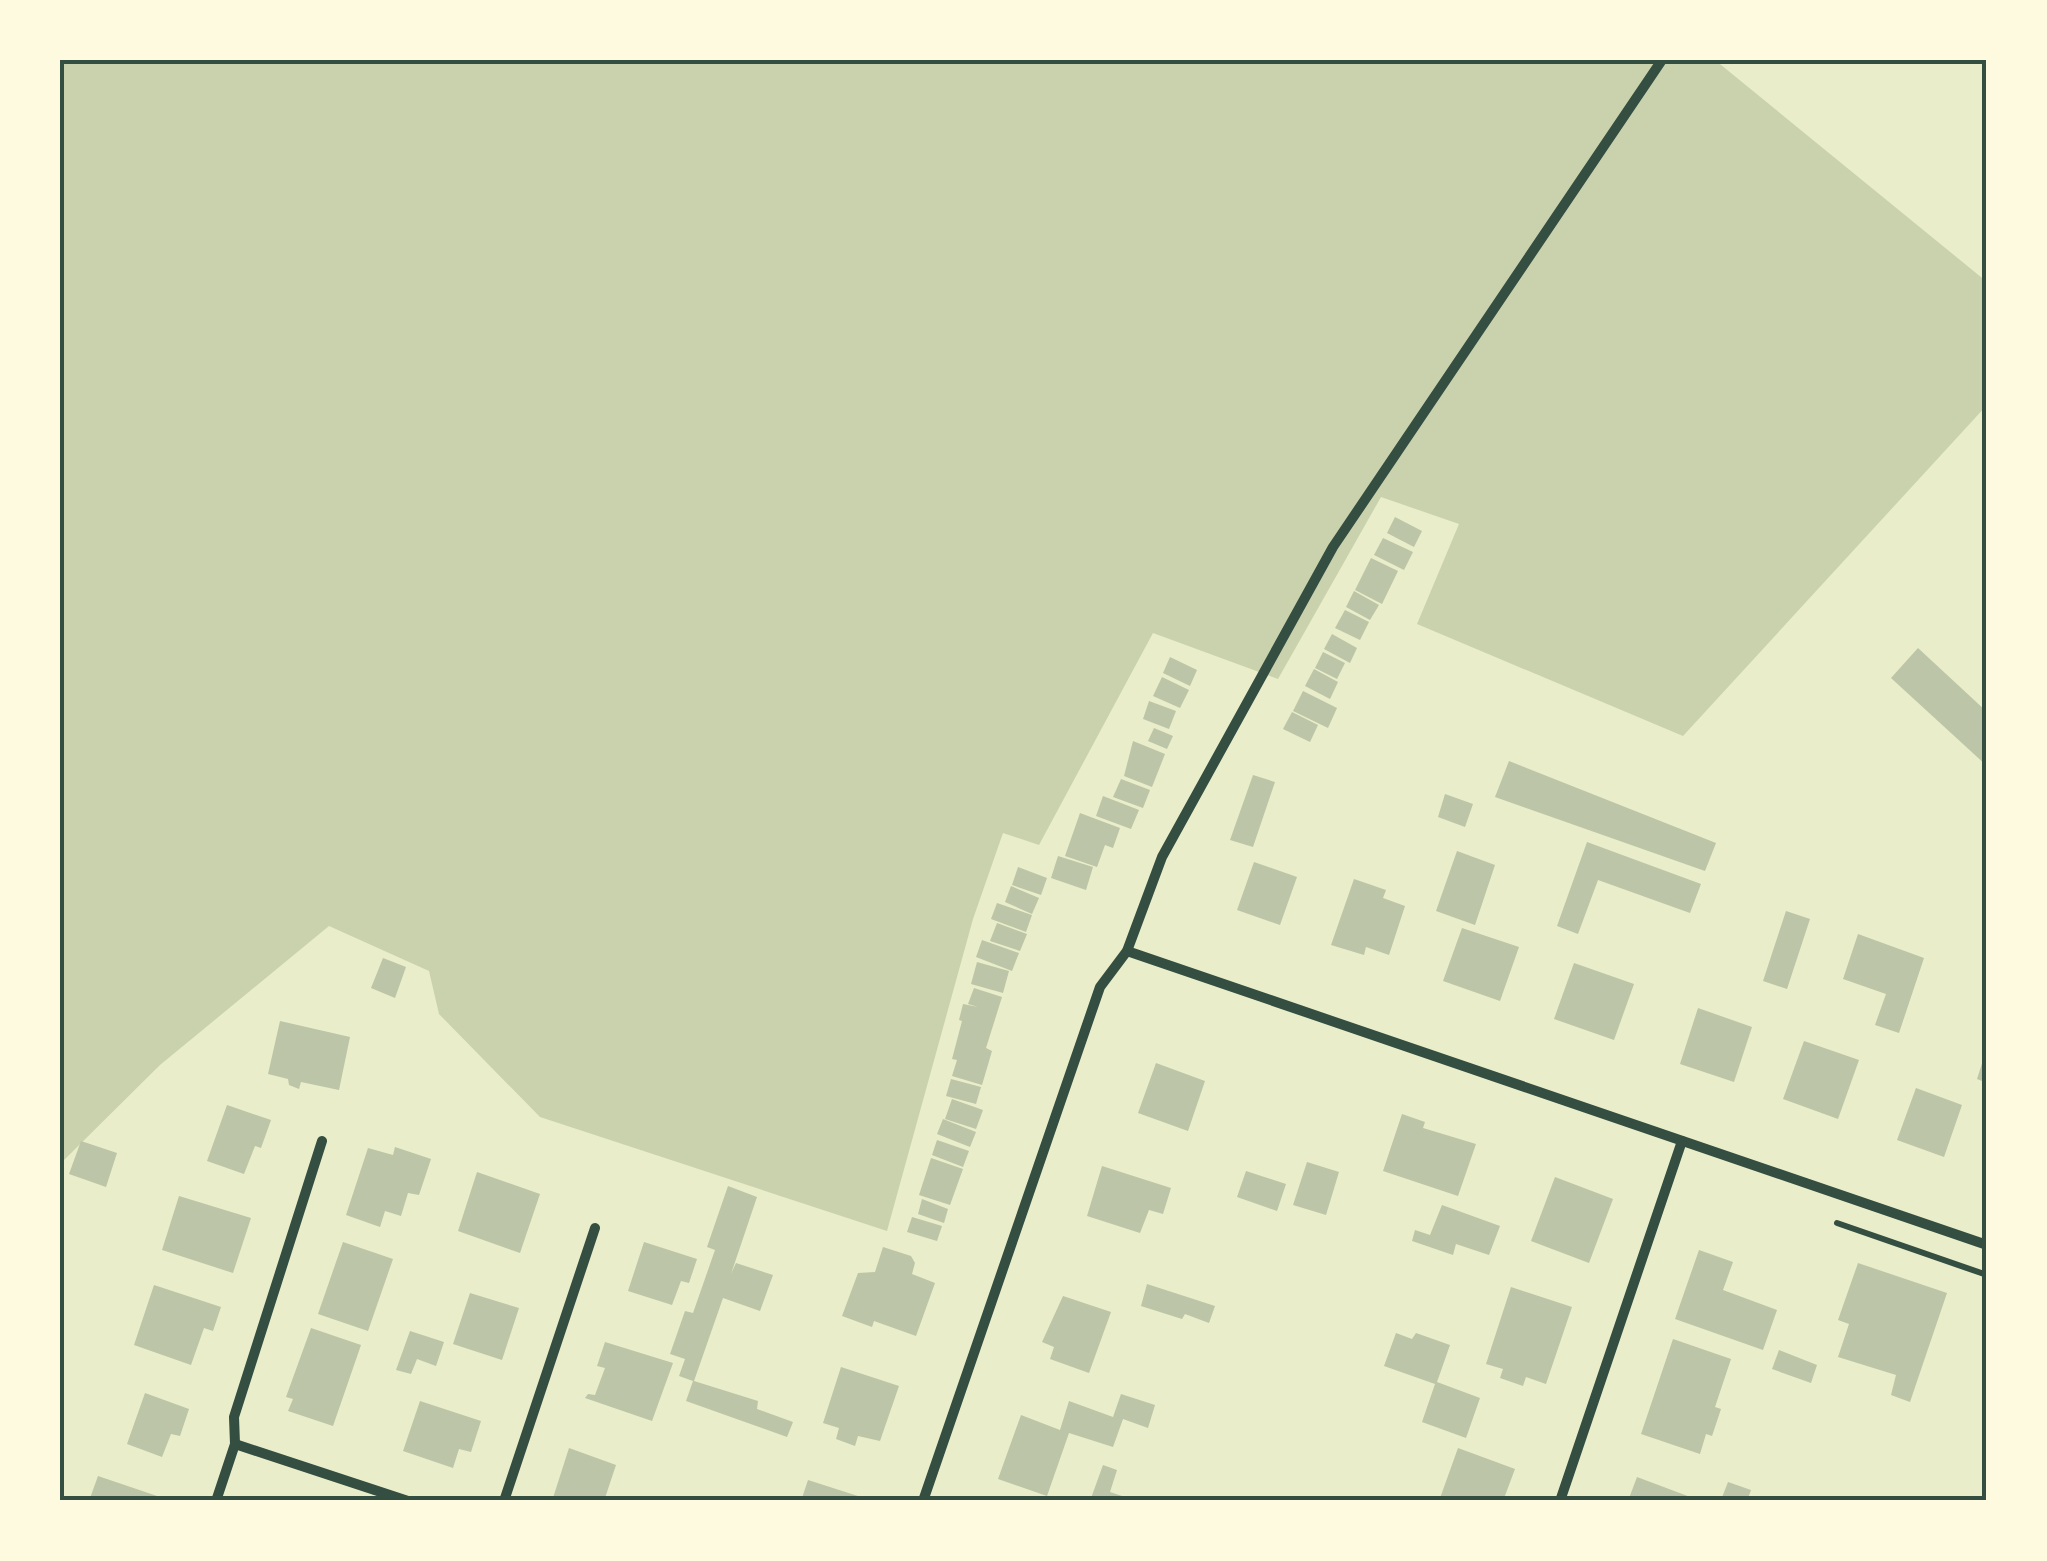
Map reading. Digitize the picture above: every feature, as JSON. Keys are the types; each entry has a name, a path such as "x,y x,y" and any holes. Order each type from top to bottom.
{"street":[{"path":"923,1501 1100,986 1127,951 1162,856 1333,546 1662,60"},
{"path":"1127,951 1987,1245"},
{"path":"216,1501 235,1444 234,1416 322,1141"},
{"path":"1560,1501 1682,1141"},
{"path":"504,1501 595,1228"},
{"path":"235,1444 408,1501"}],"green space":[{"path":"60,60 1715,60 1987,282 1987,405 1683,736 1417,624 1459,524 1381,497 1278,679 1153,633 1039,845 1003,833 973,919 887,1231 540,1117 439,1014 429,971 329,926 160,1065 60,1164"}],"building":[{"path":"1395,517 1422,531 1414,547 1387,533"},
{"path":"1383,538 1413,552 1404,570 1374,555"},
{"path":"1371,558 1398,571 1382,604 1355,590"},
{"path":"1354,591 1379,605 1370,620 1346,607"},
{"path":"1345,610 1369,622 1360,640 1335,628"},
{"path":"1332,634 1357,648 1350,663 1324,649"},
{"path":"1918,648 1987,712 1987,766 1891,678"},
{"path":"1323,652 1345,663 1337,679 1315,668"},
{"path":"1170,657 1197,670 1190,686 1163,673"},
{"path":"1314,669 1338,682 1330,699 1305,686"},
{"path":"1162,677 1189,690 1180,708 1153,696"},
{"path":"1303,691 1337,708 1328,728 1293,711"},
{"path":"1149,701 1176,711 1169,729 1143,719"},
{"path":"1292,712 1318,725 1310,742 1283,729"},
{"path":"1154,728 1173,736 1167,749 1148,741"},
{"path":"1133,741 1165,754 1152,787 1124,776"},
{"path":"1509,761 1716,843 1705,871 1495,797"},
{"path":"1253,775 1275,782 1253,847 1230,840"},
{"path":"1121,779 1150,790 1143,808 1113,797"},
{"path":"1445,794 1473,804 1465,827 1438,817"},
{"path":"1103,796 1139,810 1131,829 1096,816"},
{"path":"1080,813 1120,828 1113,848 1105,845 1097,867 1065,856"},
{"path":"1587,842 1701,884 1690,913 1598,880 1578,934 1557,926"},
{"path":"1457,851 1495,865 1475,925 1436,911"},
{"path":"1058,856 1093,867 1086,890 1051,878"},
{"path":"1254,862 1297,877 1280,925 1237,910"},
{"path":"1018,867 1047,878 1041,895 1012,885"},
{"path":"1354,879 1386,890 1383,898 1405,906 1389,955 1366,947 1364,955 1331,945"},
{"path":"1011,886 1039,898 1032,914 1005,902"},
{"path":"997,903 1032,915 1026,932 991,919"},
{"path":"1786,911 1810,919 1787,989 1763,981"},
{"path":"997,923 1027,934 1020,951 990,941"},
{"path":"1462,928 1519,947 1500,1001 1443,981"},
{"path":"1858,934 1924,958 1899,1033 1875,1025 1886,994 1843,979"},
{"path":"982,940 1019,953 1012,971 976,957"},
{"path":"383,958 406,967 395,998 371,988"},
{"path":"977,962 1009,971 1003,993 971,984"},
{"path":"1574,963 1634,984 1614,1040 1554,1019"},
{"path":"974,988 1002,997 986,1048 992,1051 982,1085 952,1076 963,1004 978,1007 968,1004"},
{"path":"1698,1008 1752,1027 1734,1082 1680,1064"},
{"path":"280,1021 350,1037 339,1090 301,1082 299,1089 289,1085 288,1079 268,1074"},
{"path":"1804,1041 1859,1060 1838,1119 1783,1099"},
{"path":"1987,1052 1987,1083 1977,1079"},
{"path":"1156,1063 1205,1081 1188,1131 1138,1113"},
{"path":"951,1079 981,1087 976,1104 946,1096"},
{"path":"1916,1088 1962,1105 1944,1157 1897,1140"},
{"path":"952,1099 983,1110 976,1129 945,1119"},
{"path":"227,1105 271,1120 261,1148 255,1146 244,1174 207,1161"},
{"path":"1402,1114 1425,1122 1423,1128 1476,1144 1458,1196 1383,1171"},
{"path":"943,1119 976,1132 970,1147 937,1134"},
{"path":"937,1140 969,1151 963,1167 932,1155"},
{"path":"81,1141 117,1153 106,1187 69,1174"},
{"path":"395,1147 431,1159 419,1195 408,1193 401,1216 385,1211 380,1227 346,1215 368,1148 393,1155"},
{"path":"931,1158 963,1169 950,1205 919,1195"},
{"path":"1307,1162 1339,1172 1326,1215 1293,1205"},
{"path":"1102,1166 1171,1188 1163,1214 1149,1210 1140,1233 1087,1216"},
{"path":"1246,1171 1286,1184 1277,1211 1237,1197"},
{"path":"477,1172 540,1194 520,1253 458,1231"},
{"path":"1555,1177 1613,1199 1589,1263 1531,1241"},
{"path":"728,1186 757,1197 731,1274 736,1263 773,1275 760,1311 723,1298 694,1381 758,1401 757,1409 793,1422 787,1437 686,1401 693,1381 679,1376 685,1359 670,1354 685,1311 693,1313 715,1250 707,1247"},
{"path":"179,1196 251,1218 233,1273 162,1250"},
{"path":"922,1199 948,1209 944,1223 918,1214"},
{"path":"1442,1205 1500,1226 1489,1255 1456,1244 1453,1255 1412,1241 1415,1230 1430,1235"},
{"path":"912,1217 942,1226 937,1241 907,1232"},
{"path":"343,1242 393,1259 368,1331 318,1314"},
{"path":"644,1242 697,1259 689,1283 681,1281 672,1305 628,1291"},
{"path":"883,1247 911,1256 915,1263 912,1274 935,1283 916,1336 874,1321 872,1327 842,1316 858,1273 875,1272"},
{"path":"1699,1250 1733,1262 1723,1290 1777,1310 1763,1350 1675,1319"},
{"path":"1858,1263 1947,1293 1910,1402 1891,1395 1896,1375 1838,1357 1849,1324 1838,1320"},
{"path":"1147,1284 1215,1306 1209,1323 1141,1306"},
{"path":"154,1285 221,1307 213,1331 204,1328 191,1365 134,1345"},
{"path":"1511,1287 1572,1307 1546,1384 1526,1377 1523,1386 1500,1378 1503,1369 1486,1364"},
{"path":"470,1293 519,1308 502,1360 453,1344"},
{"path":"1063,1296 1111,1312 1089,1373 1050,1359 1054,1347 1042,1342"},
{"path":"311,1328 361,1345 333,1426 288,1411 293,1399 286,1397"},
{"path":"410,1331 444,1342 436,1366 417,1359 411,1374 396,1370"},
{"path":"1396,1333 1412,1339 1416,1333 1450,1345 1437,1382 1480,1398 1466,1438 1422,1422 1435,1384 1384,1366"},
{"path":"1673,1339 1731,1359 1715,1407 1721,1409 1712,1436 1706,1434 1700,1454 1641,1434"},
{"path":"605,1342 673,1363 652,1421 585,1398 595,1395 605,1368 597,1366"},
{"path":"1779,1350 1817,1365 1811,1383 1772,1369"},
{"path":"841,1367 899,1386 880,1441 858,1436 855,1446 836,1439 839,1428 823,1423"},
{"path":"145,1393 189,1409 180,1436 171,1434 162,1457 127,1444"},
{"path":"1121,1394 1155,1405 1148,1428 1123,1419 1113,1447 1069,1433 1047,1496 998,1479 1021,1415 1060,1430 1069,1401 1113,1417"},
{"path":"420,1401 481,1421 471,1452 459,1449 453,1468 403,1451"},
{"path":"569,1448 616,1465 604,1501 552,1501"},
{"path":"1458,1448 1515,1469 1503,1501 1439,1501"},
{"path":"1103,1465 1117,1470 1110,1492 1137,1501 1090,1501"},
{"path":"98,1476 160,1497 159,1501 89,1501"},
{"path":"1637,1477 1693,1498 1692,1501 1628,1501"},
{"path":"808,1480 861,1497 860,1501 801,1501"},
{"path":"1728,1482 1751,1490 1747,1501 1721,1500"}]}
